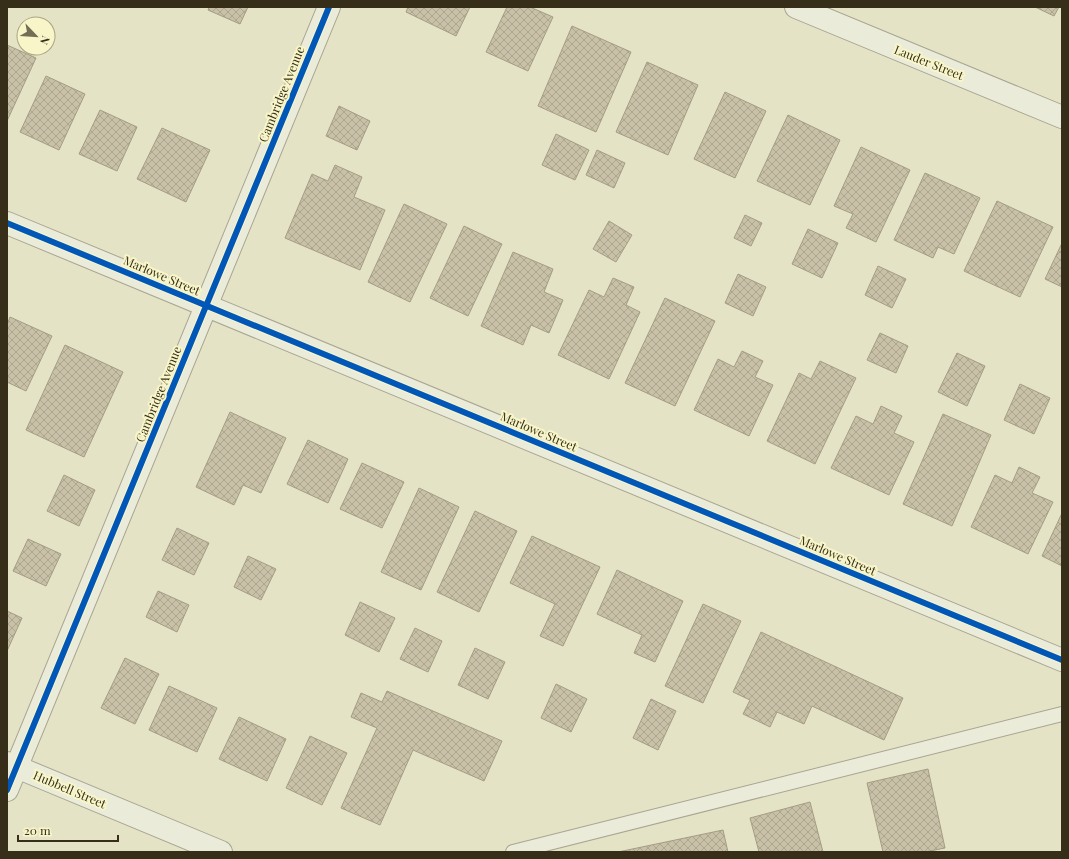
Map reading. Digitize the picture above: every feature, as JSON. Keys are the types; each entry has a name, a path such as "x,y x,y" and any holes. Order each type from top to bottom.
{"street":[{"name":"Cambridge Avenue","path":"7,790 12,765 206,305 329,7"},
{"name":"Lauder Street","path":"796,7 1062,117"},
{"name":"Marlowe Street","path":"7,223 1062,660"},
{"name":"Hubbell Street","path":"12,765 221,852"}],"lane":[{"path":"513,852 1062,714"}],"building":[{"path":"209,7 248,7 240,24 208,10"},
{"path":"408,7 470,7 456,36 406,12"},
{"path":"507,7 530,7 553,17 528,71 486,52"},
{"path":"1035,7 1059,7 1054,16"},
{"path":"572,26 631,52 596,132 538,106"},
{"path":"7,45 16,49 16,56 32,56 36,58 7,121"},
{"path":"647,62 698,85 668,155 616,132"},
{"path":"46,76 85,94 59,150 20,132"},
{"path":"725,92 766,111 735,178 694,159"},
{"path":"339,106 370,121 357,150 326,136"},
{"path":"100,110 137,127 117,171 79,154"},
{"path":"788,115 840,140 810,205 757,181"},
{"path":"162,128 210,150 186,202 137,179"},
{"path":"556,134 589,150 575,180 542,165"},
{"path":"861,147 910,170 876,242 846,228 853,214 834,206"},
{"path":"597,150 625,163 614,188 586,175"},
{"path":"335,165 362,177 354,197 385,210 360,270 285,238 312,174 328,181"},
{"path":"925,173 980,198 954,254 938,247 933,258 894,240"},
{"path":"997,201 1053,227 1020,297 964,271"},
{"path":"404,204 447,224 410,302 368,282"},
{"path":"745,215 762,223 751,246 734,238"},
{"path":"609,221 632,235 616,262 593,249"},
{"path":"464,226 502,244 468,316 430,298"},
{"path":"808,229 838,243 822,278 792,264"},
{"path":"1062,243 1062,287 1045,279"},
{"path":"513,252 553,269 544,292 563,300 549,333 531,325 523,345 481,326"},
{"path":"878,266 906,279 892,308 865,295"},
{"path":"738,274 766,287 753,316 725,303"},
{"path":"613,278 634,287 626,305 640,312 609,379 558,355 589,290 604,297"},
{"path":"665,298 715,321 675,406 625,383"},
{"path":"10,317 52,336 26,391 7,382 7,325"},
{"path":"880,333 908,346 896,373 867,360"},
{"path":"65,345 123,372 84,457 26,430"},
{"path":"742,351 763,361 755,377 773,385 749,436 694,410 718,359 734,367"},
{"path":"957,353 985,366 967,406 938,392"},
{"path":"820,361 856,378 815,464 767,441 799,373 811,379"},
{"path":"1020,384 1050,398 1034,434 1004,420"},
{"path":"881,406 902,416 894,433 914,442 889,495 831,468 856,416 873,424"},
{"path":"230,412 286,438 261,493 243,485 234,505 196,487"},
{"path":"943,414 991,435 952,526 903,504"},
{"path":"308,440 348,459 328,503 287,484"},
{"path":"362,463 404,482 382,528 340,509"},
{"path":"1019,467 1040,477 1032,493 1053,502 1028,554 971,527 995,475 1012,483"},
{"path":"64,475 95,490 79,526 47,511"},
{"path":"419,488 459,507 421,590 381,572"},
{"path":"475,511 517,531 479,612 437,592"},
{"path":"1062,513 1062,566 1042,556"},
{"path":"177,528 209,543 194,575 162,560"},
{"path":"532,536 600,567 563,646 540,636 555,604 510,583"},
{"path":"28,539 61,554 46,586 13,571"},
{"path":"248,556 276,569 261,600 234,587"},
{"path":"617,570 683,601 655,662 634,653 642,635 597,614"},
{"path":"158,591 189,605 177,632 146,617"},
{"path":"360,602 395,618 379,652 345,635"},
{"path":"703,604 741,621 703,703 665,686"},
{"path":"7,611 22,618 7,651"},
{"path":"415,628 442,641 428,672 400,659"},
{"path":"761,632 903,698 884,740 812,706 804,724 777,712 770,727 743,714 750,700 733,692"},
{"path":"475,648 505,662 488,699 458,685"},
{"path":"125,658 159,674 135,724 101,708"},
{"path":"556,684 587,699 571,732 541,718"},
{"path":"169,686 217,708 197,752 149,730"},
{"path":"387,691 502,741 484,781 413,750 380,825 341,808 377,728 351,717 361,693 382,702"},
{"path":"651,699 676,711 658,750 633,738"},
{"path":"239,717 286,739 267,781 219,759"},
{"path":"310,736 347,753 322,805 286,788"},
{"path":"928,769 945,848 925,852 883,852 867,783"},
{"path":"810,802 823,852 759,852 750,818"},
{"path":"723,830 728,852 618,852"}],"cycle path":[{"path":"7,790 329,7"},
{"path":"7,223 1062,660"}]}
